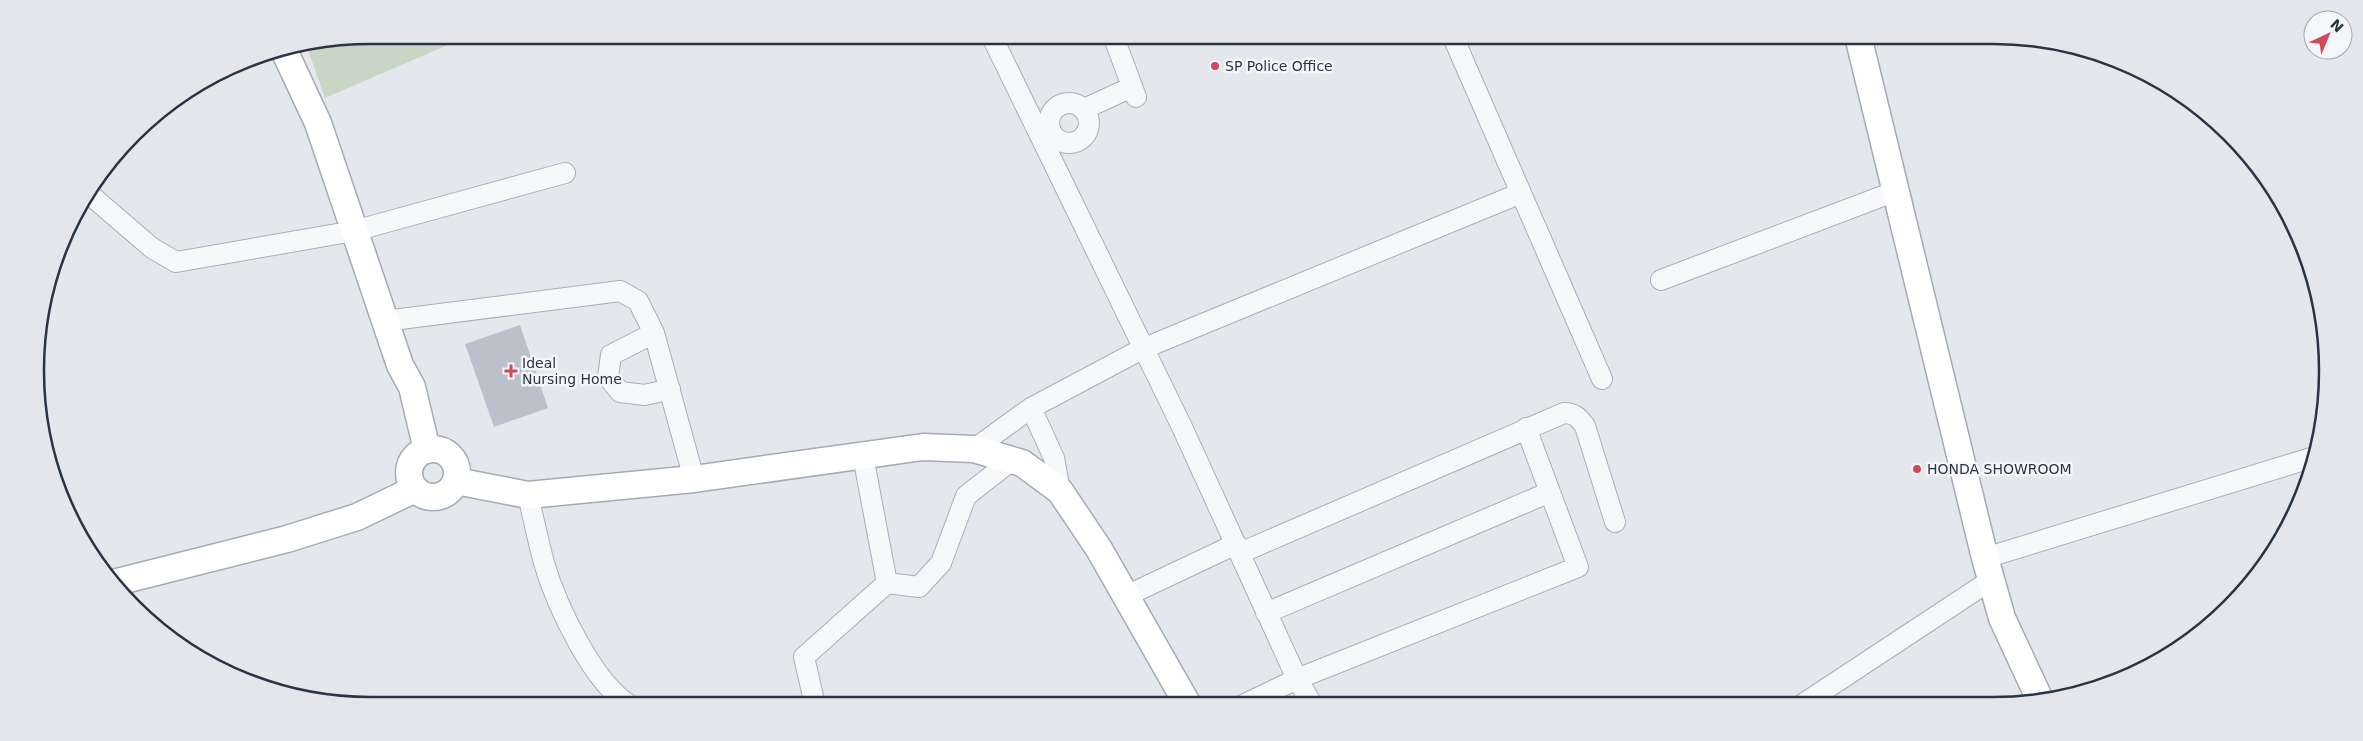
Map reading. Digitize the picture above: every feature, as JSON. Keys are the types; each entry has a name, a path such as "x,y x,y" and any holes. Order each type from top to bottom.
{"main road":[{"path":"1860,44 1988,569 2002,618 2037,694"},
{"path":"286,55 318,123 400,365 412,387 427,450"},
{"path":"456,481 528,495 694,478 923,448 974,449 1012,460 1022,463 1060,491 1099,549 1183,697"},
{"path":"427,450 442,451 451,457 457,471 456,481 450,490 436,497 425,496 415,489 410,480 410,469 418,455 427,450"},
{"path":"120,580 287,539 357,517 415,489"}],"street":[{"path":"995,44 1142,349 1182,427 1266,613 1297,679 1308,697"},
{"path":"1084,110 1134,92 1116,44"},
{"path":"1456,44 1602,379"},
{"path":"1017,89 1054,109"},
{"path":"1065,103 1072,103 1084,110 1089,122 1085,135 1080,140 1067,143 1056,138 1049,127 1049,121 1054,109 1065,103"},
{"path":"1055,169 1067,143"},
{"path":"94,198 152,248 176,262 354,231 565,173"},
{"path":"1662,280 1896,191"},
{"path":"974,449 1031,408 1142,349 1521,193"},
{"path":"385,321 620,291 638,301 654,333 694,478"},
{"path":"654,333 611,355 608,377 620,392 645,395 670,389"},
{"path":"1031,408 1054,458 1060,491"},
{"path":"1126,596 1564,413 1571,413 1579,418 1585,426 1616,522"},
{"path":"1258,697 1297,679 1578,567 1526,428"},
{"path":"863,456 887,583"},
{"path":"813,697 804,657 887,583 919,587 941,563 966,496 1012,460"},
{"path":"1814,697 1988,569 2307,460"},
{"path":"1266,613 1550,492"},
{"path":"528,495 545,564 570,627 601,678 617,697"}],"green space":[{"path":"349,44 450,44 325,98 308,50"}],"building":[{"path":"520,325 548,408 494,427 465,344"}],"place":[{"name":"SP Police Office","path":"1215,66"},
{"name":"Ideal Nursing Home","path":"511,371"},
{"name":"HONDA SHOWROOM","path":"1917,469"}]}
